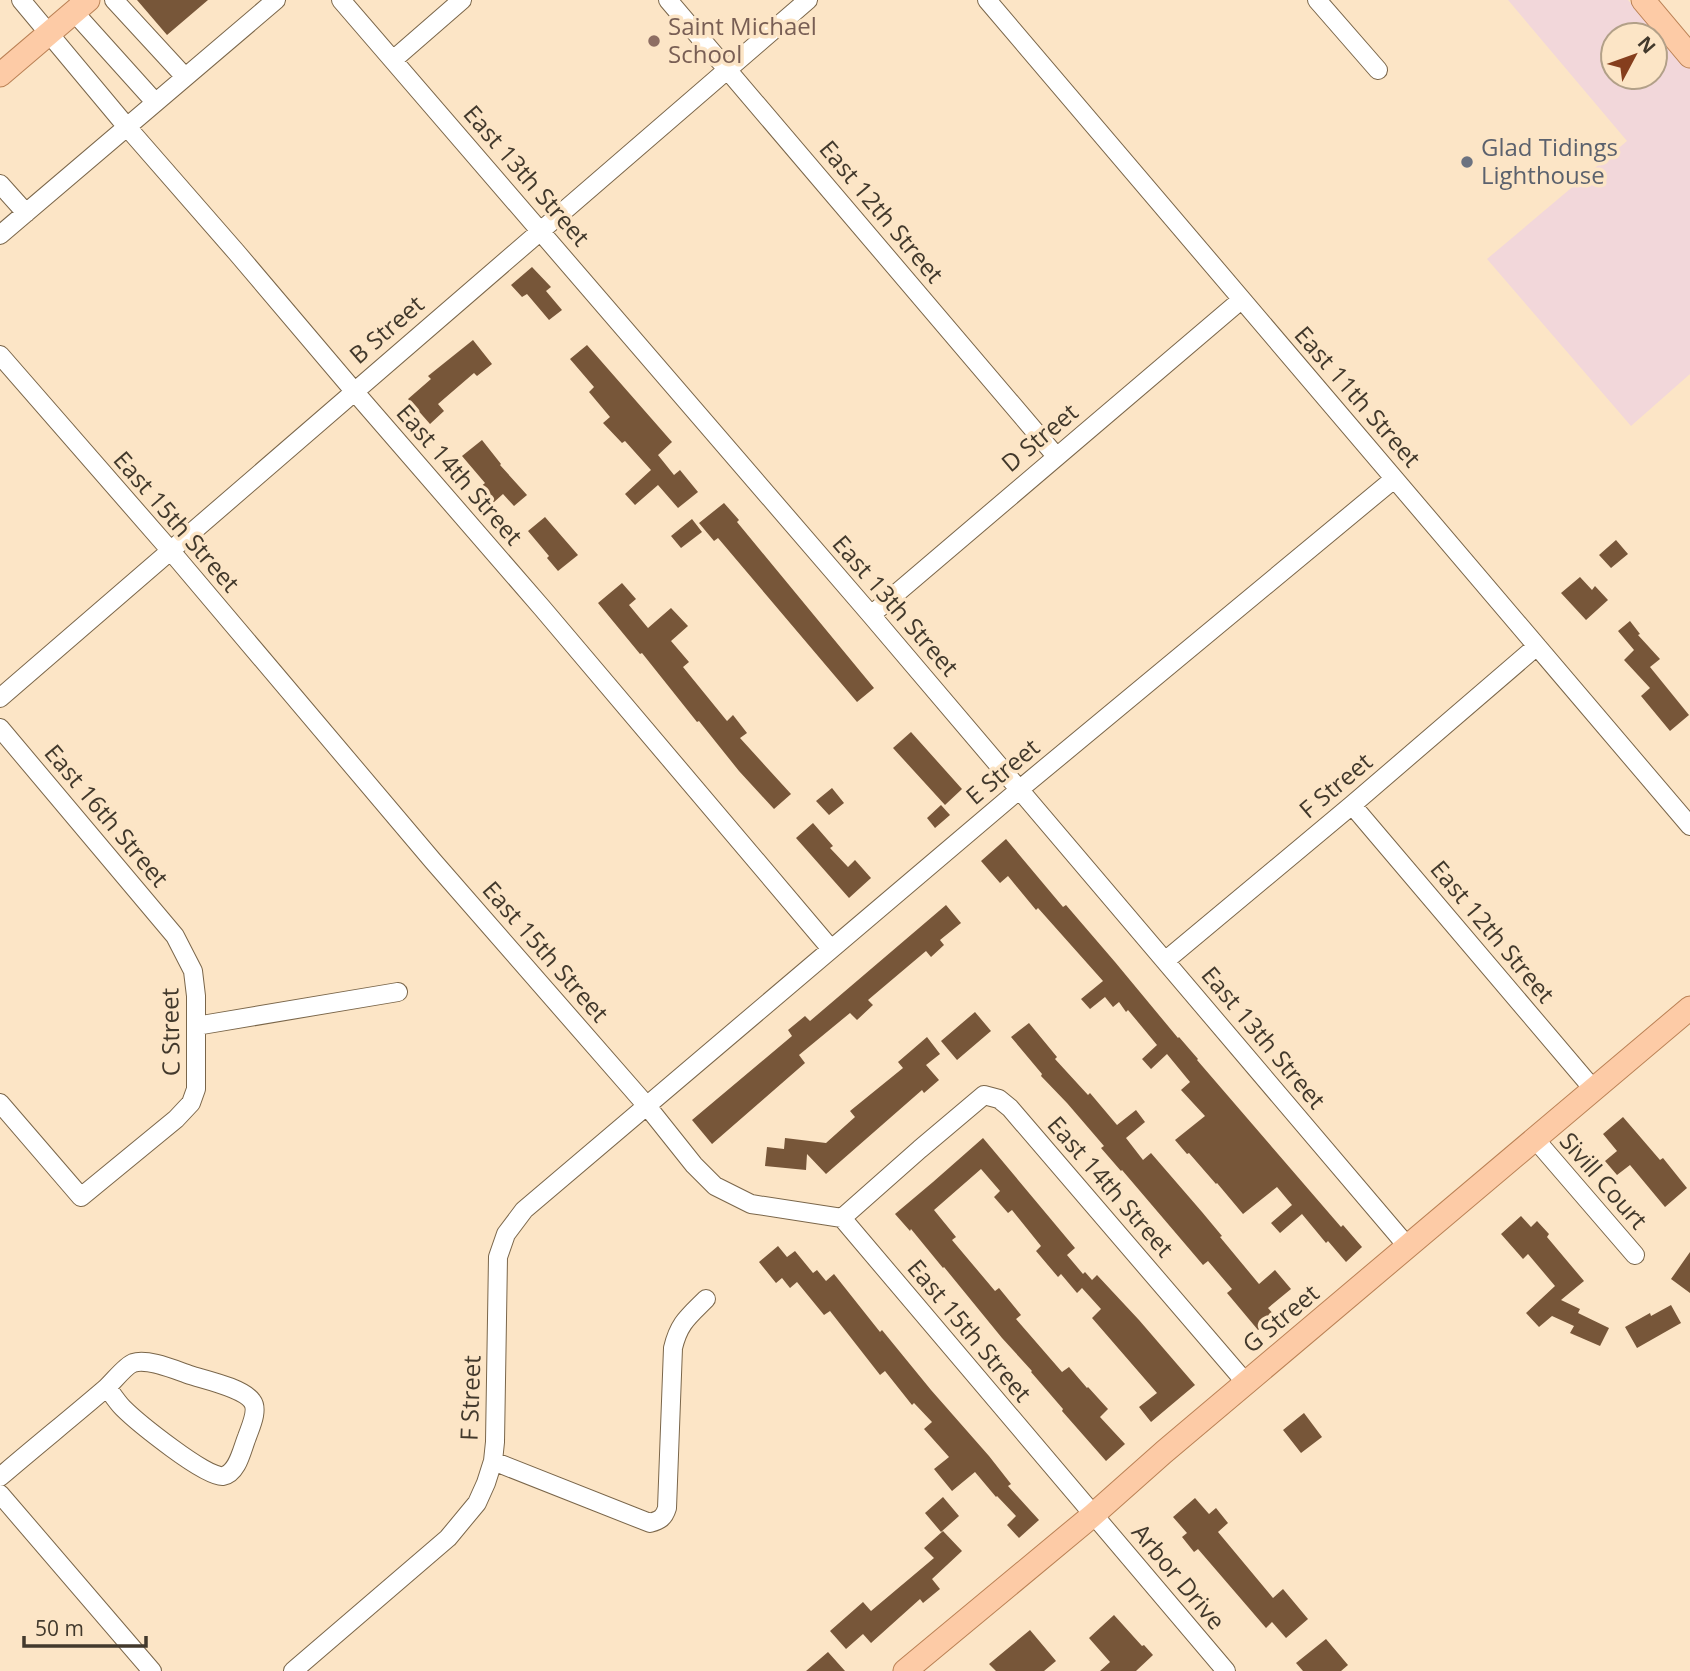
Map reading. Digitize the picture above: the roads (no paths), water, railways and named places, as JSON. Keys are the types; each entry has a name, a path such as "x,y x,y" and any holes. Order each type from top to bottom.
{"main road":[{"path":"1643,0 1688,50"},
{"path":"0,75 81,6"},
{"name":"G Street","path":"905,1671 1093,1515 1690,1008"}],"street":[{"name":"East 14th Street","path":"21,0 831,949"},
{"path":"114,0 185,77"},
{"path":"0,236 276,0"},
{"name":"East 13th Street","path":"341,0 1020,789 1408,1247"},
{"path":"393,60 462,0"},
{"name":"East 12th Street","path":"668,0 1056,456"},
{"name":"B Street","path":"0,698 808,0"},
{"name":"East 11th Street","path":"987,0 1690,826"},
{"path":"1317,0 1378,70"},
{"path":"81,6 155,102"},
{"path":"0,184 26,214"},
{"name":"D Street","path":"871,615 1241,300"},
{"name":"East 15th Street","path":"0,355 170,550 433,861 647,1106 694,1165 715,1185 751,1204 842,1219 1093,1515"},
{"name":"E Street","path":"647,1106 1020,789 1394,479"},
{"name":"F Street","path":"1165,961 1537,646"},
{"name":"East 16th Street","path":"0,728 176,936"},
{"name":"East 12th Street","path":"1352,805 1594,1090"},
{"name":"C Street","path":"0,1103 80,1197 176,1119 191,1103 197,1089 196,996 193,971 176,936"},
{"path":"196,1026 398,992"},
{"name":"East 14th Street","path":"842,1219 984,1095 999,1099 1010,1108 1246,1383"},
{"name":"F Street","path":"293,1671 448,1538 477,1503 493,1461 498,1257 506,1234 524,1210 647,1106"},
{"name":"Sivill Court","path":"1535,1139 1635,1255"},
{"path":"493,1461 650,1523 661,1519 667,1508 673,1348 676,1333 681,1324 706,1299"},
{"path":"0,1477 132,1363 156,1364 237,1391 252,1400 255,1407 252,1423 236,1465 223,1476 209,1473 172,1449 123,1408 107,1387"},
{"path":"0,1494 152,1671"},
{"name":"Arbor Drive","path":"1093,1515 1226,1671"}],"place":[{"name":"Saint Michael School","path":"654,41"},
{"name":"Glad Tidings Lighthouse","path":"1467,162"}]}
